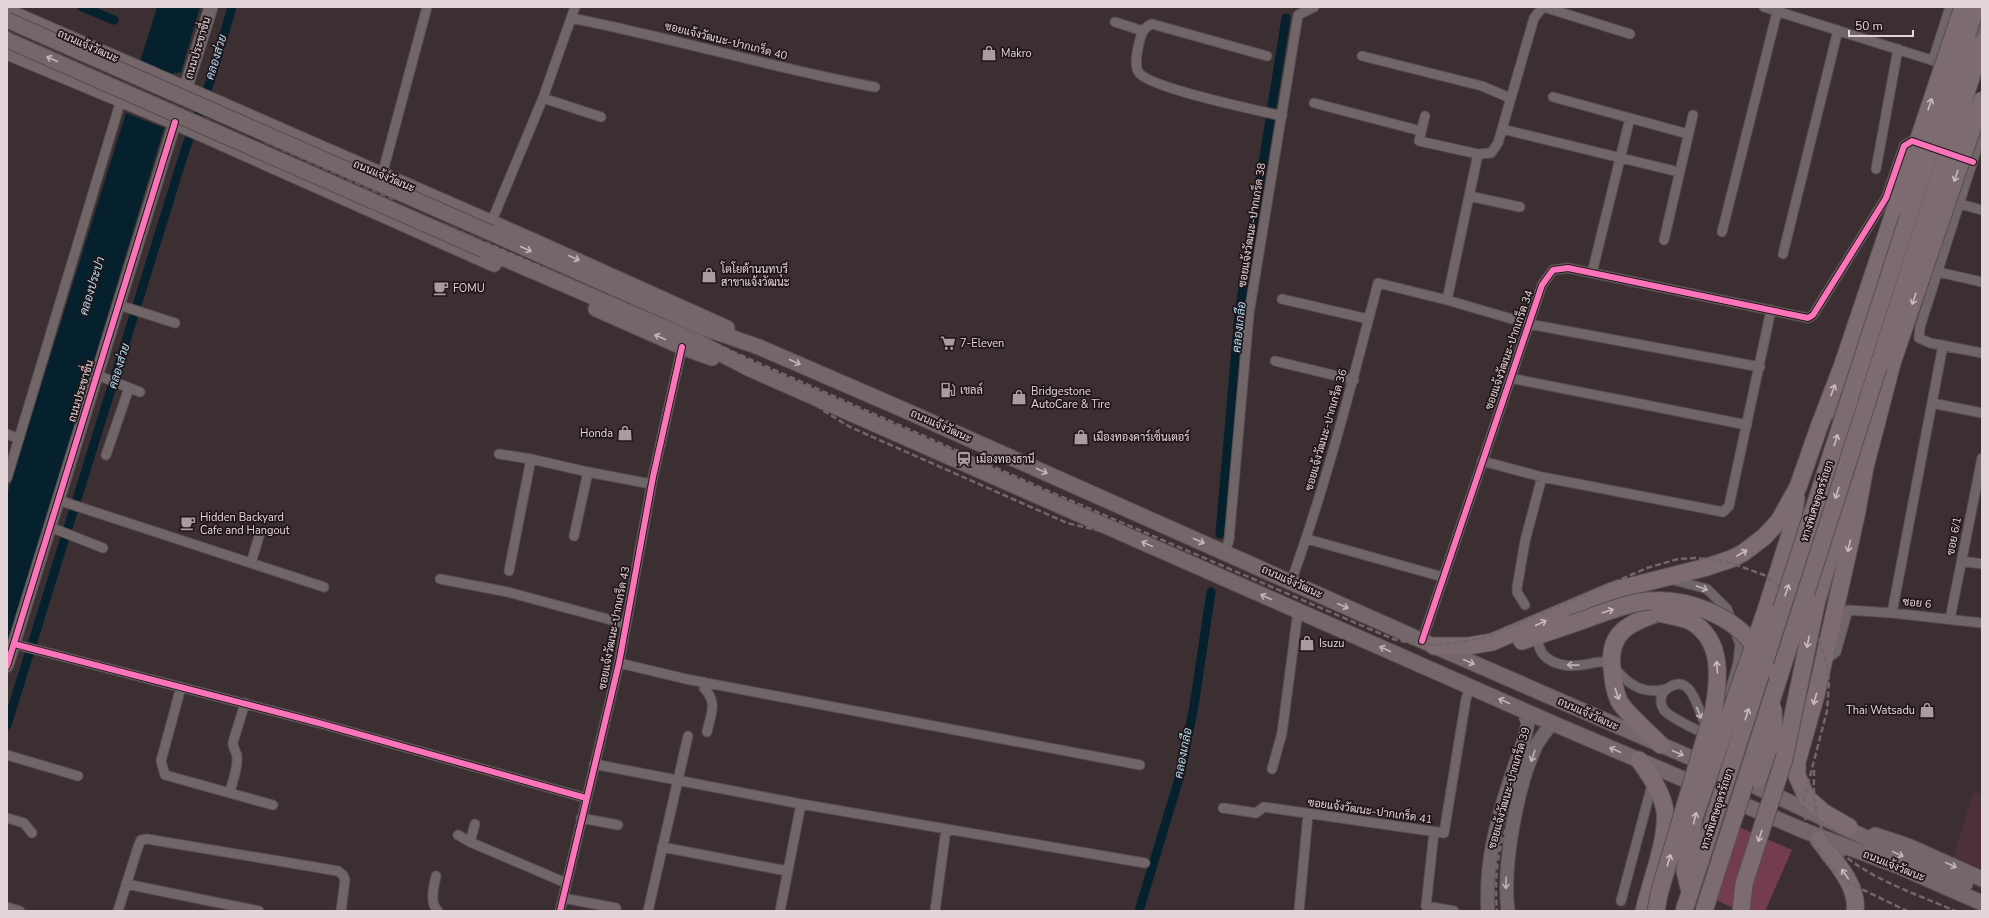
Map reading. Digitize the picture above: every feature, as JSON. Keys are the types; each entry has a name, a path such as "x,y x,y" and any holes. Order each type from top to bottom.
{"highway":[{"path":"1695,911 1685,871 1694,818 1766,610 1792,528 1798,487 1818,427 1842,367 1963,7"},
{"path":"1958,94 1976,7"},
{"path":"1958,94 1982,43"},
{"name":"ทางพิเศษอุดรรัถยา","path":"1684,911 1958,94"},
{"name":"ทางพิเศษอุดรรัถยา","path":"1704,911 1958,94"},
{"path":"1849,827 1823,812 1807,798 1797,776 1797,762 1824,661 1856,516 1865,466 1892,363 1982,100"},
{"path":"1741,911 1744,884 1784,759 1816,604 1838,528 1865,466"},
{"path":"1492,642 1612,591 1707,567 1743,553 1764,537 1779,521 1798,487"},
{"path":"1428,644 1468,646 1492,642 1510,643 1538,637 1608,611 1647,601 1678,601 1707,610 1740,630 1755,647 1765,668 1773,699 1774,733 1714,911"},
{"path":"1656,911 1659,894 1714,708 1718,683 1717,656 1708,637 1691,622 1659,613 1640,619 1625,628 1613,642 1610,658 1613,683 1620,702 1661,745"},
{"path":"1639,760 1653,781 1664,805 1666,819 1664,834 1644,911"},
{"path":"1812,836 1848,879 1856,906 1855,911"}],"main road":[{"name":"ถนนประชาชื่น","path":"198,95 211,7"},
{"name":"ถนนแจ้งวัฒนะ","path":"7,11 412,188 491,228 704,328 759,347 1225,552 1428,644 1742,780 1982,892"},
{"name":"ถนนแจ้งวัฒนะ","path":"7,20 491,228"},
{"path":"23,59 14,50 14,40 18,31 25,25 41,26"},
{"name":"ถนนแจ้งวัฒนะ","path":"7,40 484,250 698,342 750,369 1552,723 1812,836 1974,911"},
{"name":"ถนนแจ้งวัฒนะ","path":"7,52 188,128 363,207 682,347 750,369"},
{"path":"283,171 298,139"},
{"path":"363,207 374,206 382,201 387,192 384,182 379,174"},
{"path":"395,221 389,213 388,204 393,194 399,189 412,188"},
{"name":"ซอยแจ้งวัฒนะ-ปากเกร็ด 39","path":"1488,911 1486,890 1494,835 1510,780 1528,727 1528,712"},
{"name":"ซอยแจ้งวัฒนะ-ปากเกร็ด 39","path":"1508,911 1506,887 1507,866 1511,837 1522,788 1536,746 1552,723"},
{"name":"ถนนแจ้งวัฒนะ","path":"1824,819 1908,846 1982,879"},
{"name":"ถนนแจ้งวัฒนะ","path":"1812,836 1898,866 1982,903"}],"street":[{"path":"379,174 427,7"},
{"path":"491,228 542,98 575,7"},
{"name":"ซอยแจ้งวัฒนะ-ปากเกร็ด 38","path":"1225,552 1229,540 1249,314 1298,15 1314,7"},
{"path":"1764,7 1933,60 1982,78"},
{"path":"1933,60 1950,7"},
{"path":"1425,116 1419,141 1478,154 1491,152 1498,143 1534,18 1542,8 1547,8 1630,34"},
{"path":"1722,232 1777,12"},
{"name":"ซอยแจ้งวัฒนะ-ปากเกร็ด 40","path":"571,18 637,31 797,71 875,87"},
{"path":"1115,22 1143,31"},
{"path":"1267,56 1152,24 1147,26 1143,31 1139,43 1136,67 1140,74 1154,82 1205,98 1282,116"},
{"path":"1846,507 1861,450 1862,435 1881,365 1888,318 1929,187 1936,177 1958,94 1968,72 1982,27"},
{"path":"1783,254 1838,30"},
{"path":"1876,169 1898,49"},
{"path":"1362,56 1482,86 1510,98"},
{"path":"1833,414 1845,397 1922,144 1927,132 1944,107 1958,94"},
{"path":"1553,97 1688,134"},
{"path":"542,98 601,117"},
{"path":"7,478 121,100"},
{"path":"1314,103 1421,131"},
{"path":"1664,240 1693,115"},
{"path":"1592,273 1630,118"},
{"name":"ถนนประชาชื่น","path":"7,666 18,645 122,306 188,128"},
{"path":"1502,129 1679,172"},
{"path":"1982,132 1980,144 1920,327 1919,338 1930,343 1982,353"},
{"name":"ซอยแจ้งวัฒนะ-ปากเกร็ด 34","path":"1428,644 1443,577 1542,285 1552,270 1568,268 1808,318 1813,315 1886,198 1904,146 1912,141 1922,144"},
{"path":"1922,144 1973,162"},
{"path":"1478,154 1447,300 1529,324 1760,367"},
{"path":"1469,196 1520,207"},
{"path":"1960,204 1982,210"},
{"path":"1938,272 1982,282"},
{"name":"ซอยแจ้งวัฒนะ-ปากเกร็ด 36","path":"1291,582 1307,539 1354,380 1378,283 1447,300"},
{"path":"1282,299 1368,319"},
{"path":"122,306 175,323"},
{"path":"1482,461 1542,477 1723,512 1729,506 1771,310"},
{"path":"1892,613 1943,345"},
{"name":"ซอยแจ้งวัฒนะ-ปากเกร็ด 43","path":"560,911 619,663 651,484 666,412 682,347"},
{"path":"1274,361 1354,380"},
{"path":"101,376 140,392"},
{"path":"1510,378 1747,426"},
{"path":"106,455 125,386"},
{"path":"1932,403 1982,413"},
{"path":"1818,427 1826,417 1833,414 1840,414 1852,419 1861,430 1862,435"},
{"path":"7,434 19,439"},
{"path":"499,454 531,459 651,484"},
{"name":"ซอย 6/1","path":"1950,619 1962,561 1978,504 1982,458"},
{"path":"509,571 531,459"},
{"path":"574,536 588,472"},
{"path":"1525,605 1517,592 1517,588 1526,541 1542,477"},
{"path":"1798,487 1806,554 1803,585"},
{"path":"62,501 324,587"},
{"path":"1742,780 1748,747 1756,728 1803,585 1821,549 1838,528"},
{"path":"54,529 103,548"},
{"path":"251,563 260,533"},
{"path":"1307,539 1443,577"},
{"path":"1962,561 1982,564"},
{"path":"1665,578 1707,589 1727,609 1740,644 1738,663 1722,716 1722,734 1731,741 1748,747 1784,768 1792,766 1797,762"},
{"path":"440,579 508,592 626,624"},
{"name":"ซอย 6","path":"1824,661 1836,652 1848,610 1892,613 1982,623"},
{"path":"1272,769 1282,733 1298,611"},
{"path":"1538,637 1538,645 1541,653 1551,661 1568,666 1582,665 1598,661 1611,663 1632,685 1645,691 1656,692 1681,683 1688,687 1692,692 1703,723 1717,739"},
{"path":"18,645 244,703 586,798"},
{"path":"619,663 704,682 1140,765"},
{"path":"704,682 704,688 711,695 713,702 707,732"},
{"name":"ซอยแจ้งวัฒนะ-ปากเกร็ด 41","path":"1223,808 1256,813 1264,807 1444,834 1466,700 1470,686"},
{"path":"181,687 161,761 162,769 165,775 273,805"},
{"path":"1666,689 1662,695 1661,702 1664,710 1672,717 1717,739 1748,747"},
{"path":"230,793 237,764 237,755 233,748 233,742 244,703"},
{"path":"648,911 688,736"},
{"path":"7,755 78,776"},
{"path":"594,764 801,804 1145,862"},
{"path":"1621,901 1653,781"},
{"path":"780,911 801,804"},
{"path":"1299,911 1308,814"},
{"path":"7,818 24,823 32,833"},
{"path":"581,818 618,825"},
{"path":"470,842 474,824"},
{"path":"935,911 946,829"},
{"path":"1434,832 1426,906 1454,911"},
{"path":"458,834 470,842 566,883"},
{"path":"118,911 141,840 158,840 338,871 343,875 345,880 341,911"},
{"path":"662,847 787,871"},
{"path":"1489,865 1507,866"},
{"path":"436,876 433,897 435,908 438,911"},
{"path":"126,884 259,911"},
{"path":"563,898 616,908"},
{"path":"7,907 20,911"}],"shaded area":[{"path":"1973,792 1982,795 1982,869 1954,857"},
{"path":"1735,825 1792,850 1765,911 1741,911 1704,895"}],"water":[{"path":"157,7 200,7 181,72 172,74 140,62"},
{"name":"คลองประปา","path":"126,113 164,128 7,649 7,495"}],"waterway":[{"path":"82,7 114,20"},
{"name":"คลองส่วย","path":"7,725 186,147 210,82 232,7"},
{"name":"คลองเกลือ","path":"1272,106 1286,18"},
{"name":"คลองเกลือ","path":"1220,534 1239,313 1270,120"},
{"name":"คลองเกลือ","path":"1139,911 1181,772 1194,706 1211,592"}],"railway":[{"path":"7,32 207,120 352,188 453,228 1053,493 1393,639 1415,644 1440,645 1478,639 1505,629 1647,568 1678,559 1696,558 1725,561 1764,575 1788,593 1807,616 1819,639 1828,669 1829,683 1827,711 1804,799 1805,817 1812,840 1825,862 1847,882 1907,911"},
{"path":"265,142 393,199"},
{"path":"782,376 824,411 850,427 1067,523 1142,541 1168,550 1491,692 1503,700 1513,709 1521,720 1529,746 1530,760 1524,787 1507,827 1498,858 1496,876 1497,911"},
{"path":"1814,770 1816,813 1827,836 1840,852 1857,865 1876,876 1955,911"}],"cycle path":[{"path":"7,666 175,122"},
{"path":"1422,641 1542,285 1553,270 1568,268 1808,318 1813,315 1886,198 1904,146 1912,141 1973,162"},
{"path":"560,911 619,663 653,477 682,347"},
{"path":"14,644 319,723 586,798"}],"place":[{"name":"Makro","path":"989,53"},
{"name":"โตโยต้านนทบุรี สาขาแจ้งวัฒนะ","path":"709,275"},
{"name":"FOMU","path":"441,288"},
{"name":"7-Eleven","path":"948,343"},
{"name":"เชลล์","path":"948,390"},
{"name":"Bridgestone AutoCare & Tire","path":"1019,397"},
{"name":"Honda","path":"625,433"},
{"name":"เมืองทองคาร์เซ็นเตอร์","path":"1081,437"},
{"name":"เมืองทองธานี","path":"964,459"},
{"name":"Hidden Backyard Cafe and Hangout","path":"188,523"},
{"name":"Isuzu","path":"1307,643"},
{"name":"Thai Watsadu","path":"1927,710"}]}
